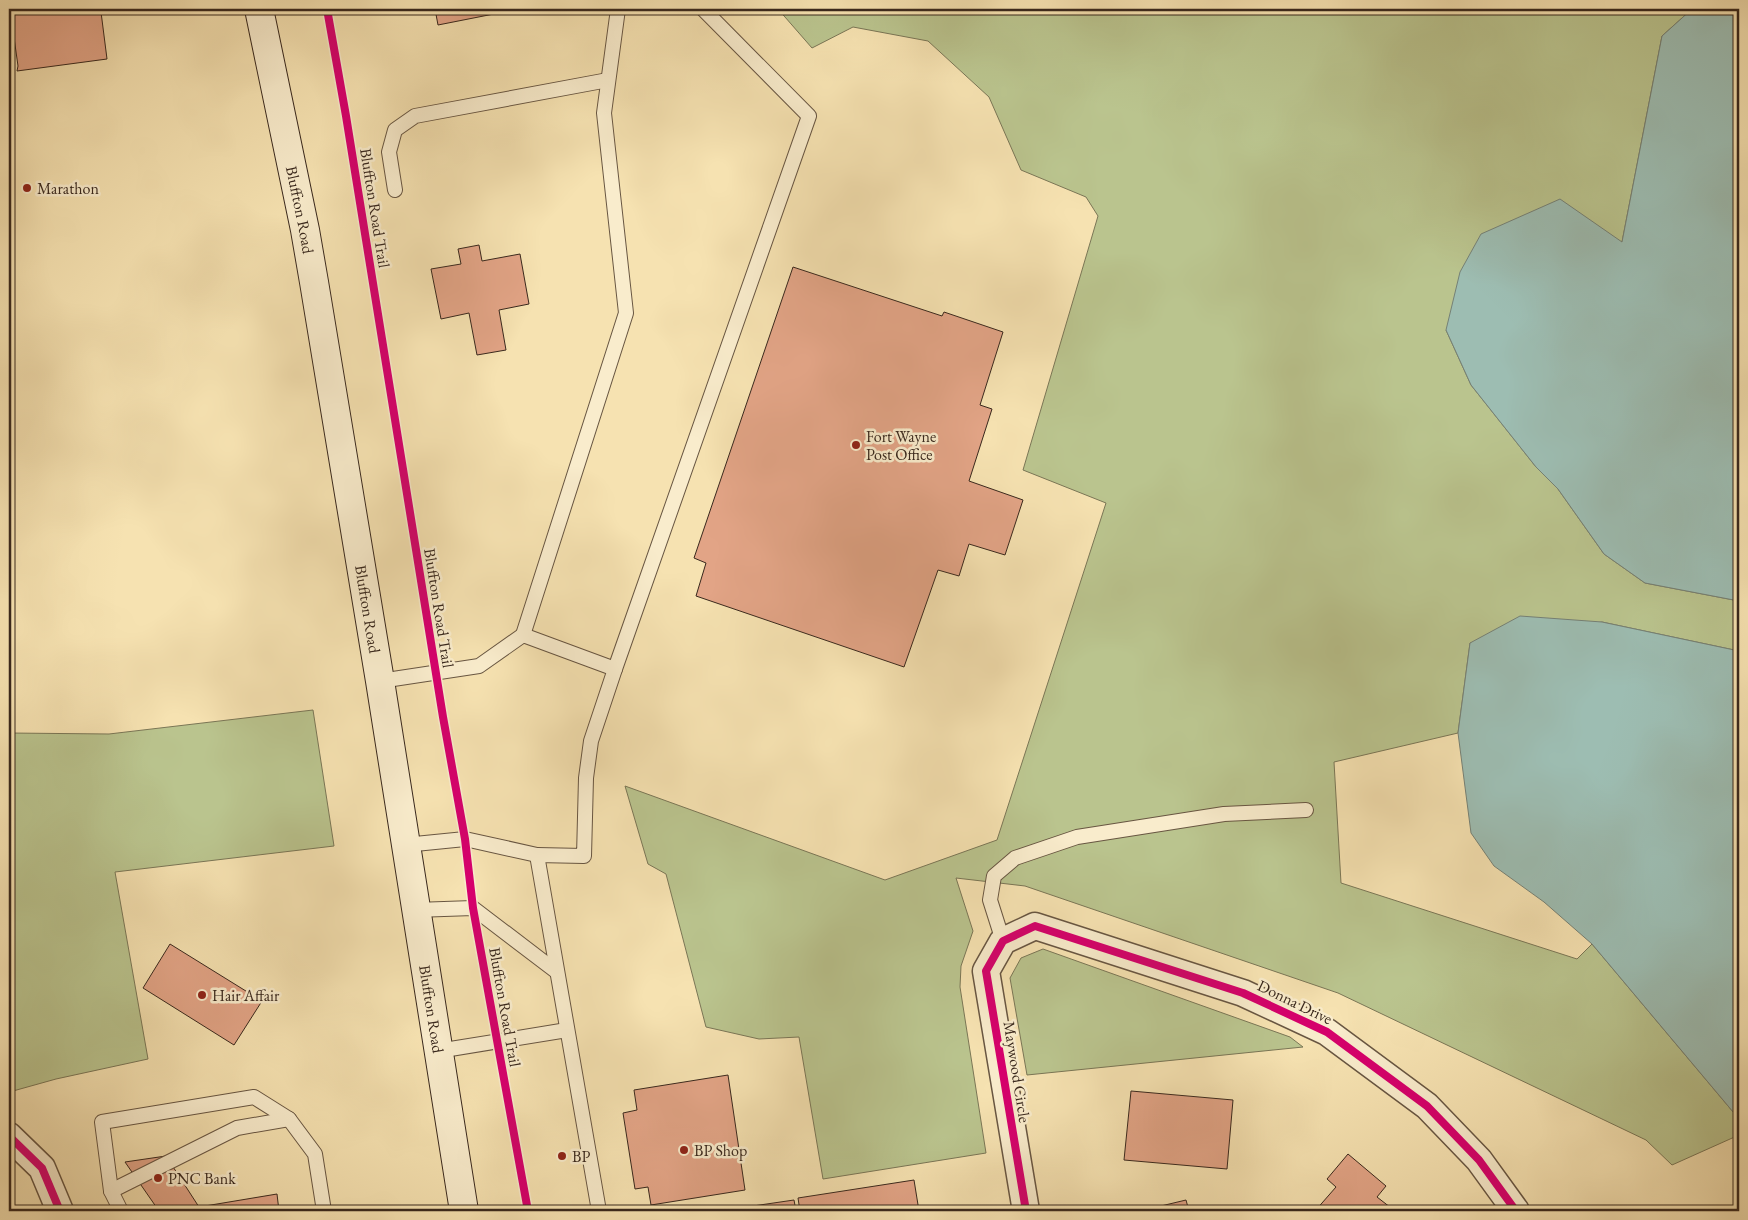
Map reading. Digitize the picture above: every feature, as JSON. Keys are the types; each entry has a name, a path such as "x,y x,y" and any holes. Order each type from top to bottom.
{"main road":[{"name":"Bluffton Road","path":"258,9 305,230 380,681 464,1211"}],"street":[{"name":"Donna Drive","path":"1003,941 1035,926 1244,993 1327,1032 1427,1106 1479,1160 1516,1211"},
{"name":"Maywood Circle","path":"1003,941 986,971 1026,1211"},
{"path":"9,1136 42,1168 60,1211"}],"lane":[{"path":"380,681 479,666 523,636 626,312 604,113 618,9"},
{"path":"405,845 465,839 537,855 584,856 586,778 591,741 809,116 703,9"},
{"path":"395,190 389,152 395,130 415,116 608,80"},
{"path":"523,636 616,669"},
{"path":"1003,941 990,900 994,876 1015,858 1076,837 1224,814 1306,810"},
{"path":"537,855 599,1211"},
{"path":"415,910 473,908 557,972"},
{"path":"438,1051 567,1030"},
{"path":"121,1211 111,1191 102,1122 254,1097 289,1120 315,1154 324,1211"},
{"path":"111,1191 237,1128 289,1120"}],"green space":[{"path":"778,9 1692,9 1662,36 1622,242 1446,330 1471,385 1536,467 1558,489 1604,554 1645,583 1739,601 1739,651 1602,622 1470,643 1458,733 1334,762 1341,883 1577,959 1592,944 1739,1119 1739,1135 1672,1165 1646,1140 1338,993 1025,886 956,878 973,931 961,966 960,987 986,1153 823,1179 799,1037 759,1039 706,1027 666,874 648,864 625,786 885,880 997,840 1106,503 1023,470 1098,216 1086,197 1021,170 989,97 928,41 853,27 812,48"},
{"path":"313,710 334,846 115,872 148,1059 56,1079 13,1091 9,1090 9,733 109,734"},
{"path":"1043,949 1290,1037 1303,1047 1027,1075 1010,978 1021,958"}],"water":[{"path":"1692,9 1739,9 1739,601 1645,583 1604,554 1558,489 1536,467 1471,385 1446,330 1460,272 1481,234 1560,199 1622,242 1662,36"},
{"path":"1520,616 1602,622 1739,651 1739,1119 1592,944 1544,902 1494,866 1471,833 1458,733 1470,643"}],"building":[{"path":"10,9 116,9 101,12 107,59 17,71 18,66"},
{"path":"435,9 519,9 438,25"},
{"path":"479,245 482,261 520,254 529,304 499,310 506,350 477,355 469,313 441,319 431,269 461,264 458,249"},
{"name":"Fort Wayne Post Office","path":"793,267 942,316 944,312 1003,332 980,405 992,409 969,481 1023,500 1005,555 969,544 959,576 938,570 904,667 696,596 706,563 694,558"},
{"name":"Hair Affair","path":"170,944 262,1001 234,1045 143,988"},
{"name":"BP Shop","path":"728,1075 745,1190 651,1205 648,1187 635,1189 623,1113 637,1110 634,1090"},
{"path":"1131,1091 1233,1100 1227,1169 1124,1160"},
{"path":"1348,1154 1386,1186 1377,1197 1395,1211 1315,1211 1336,1187 1327,1179"},
{"name":"PNC Bank","path":"166,1156 199,1207 277,1194 279,1211 159,1211 125,1162"},
{"path":"914,1180 919,1211 800,1211 798,1198"},
{"path":"794,1200 796,1211 719,1211"},
{"path":"1186,1200 1189,1211 1140,1211"}],"cycle path":[{"name":"Bluffton Road Trail","path":"327,9 443,717 465,839 473,908 528,1211"},
{"path":"1026,1211 986,971 1003,941 1035,926 1243,993 1327,1032 1427,1106 1479,1160 1516,1211"},
{"path":"9,1136 42,1168 60,1211"}],"place":[{"name":"Marathon","path":"27,188"},
{"name":"Fort Wayne Post Office","path":"856,445"},
{"name":"Hair Affair","path":"202,995"},
{"name":"BP Shop","path":"684,1150"},
{"name":"BP","path":"562,1156"},
{"name":"PNC Bank","path":"158,1178"}]}
